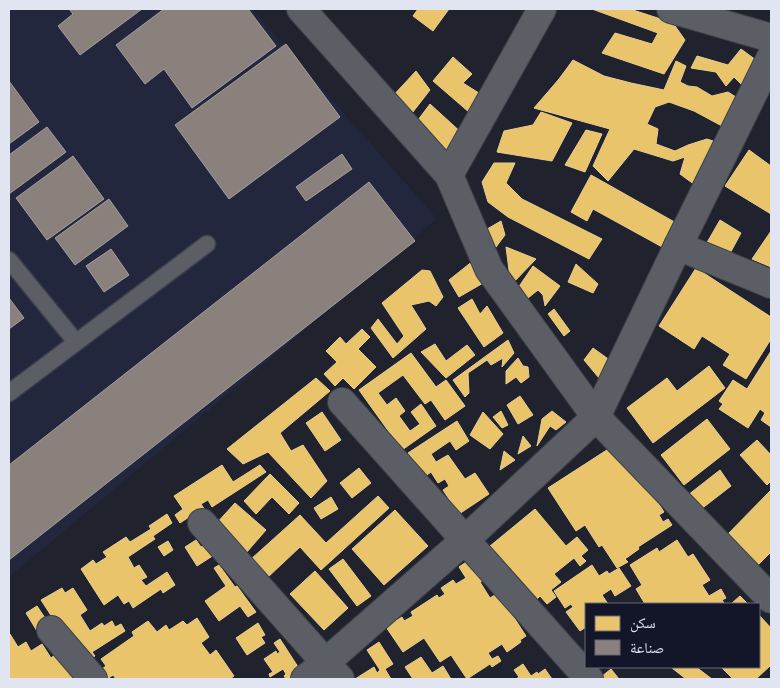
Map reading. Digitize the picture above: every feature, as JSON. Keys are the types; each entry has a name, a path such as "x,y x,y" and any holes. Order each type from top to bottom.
{"street":[{"path":"301,9 449,175 488,269 596,417 771,599"},
{"path":"449,175 542,9"},
{"path":"671,9 771,38"},
{"path":"202,523 323,674 596,417 771,58"},
{"path":"678,246 771,284"},
{"path":"342,402 589,679"},
{"path":"51,630 94,679"}],"lane":[{"path":"9,393 207,244"},
{"path":"9,260 76,342"}],"shaded area":[{"path":"9,9 252,9 437,219 9,577"}],"building: سكن":[{"path":"418,9 449,9 433,31 413,16"},
{"path":"592,9 630,9 673,23 685,40 664,74 602,53 615,33 652,44 658,33"},
{"path":"741,49 760,63 746,89 734,77 726,86 716,72 691,68 697,56 728,65"},
{"path":"453,57 472,74 463,83 482,95 470,113 433,81"},
{"path":"573,60 604,76 664,90 676,61 686,66 680,82 688,86 697,87 712,96 728,92 739,99 722,126 694,111 669,102 655,107 647,124 658,129 656,144 675,151 707,139 716,142 695,185 680,174 685,157 673,161 634,149 608,181 593,166 610,129 534,108"},
{"path":"416,71 430,90 409,117 391,98"},
{"path":"430,104 464,135 445,159 415,124"},
{"path":"541,112 572,123 552,161 497,152 504,131 533,125"},
{"path":"586,130 602,134 585,172 565,165"},
{"path":"749,150 771,166 771,214 725,186"},
{"path":"494,163 515,163 506,183 522,199 602,239 589,259 508,217 488,202 482,182"},
{"path":"591,175 678,224 664,248 593,209 587,221 571,212"},
{"path":"720,220 741,233 727,259 705,246"},
{"path":"501,221 505,235 493,251 482,232"},
{"path":"771,231 771,267 752,259"},
{"path":"506,247 536,259 511,285"},
{"path":"478,257 490,279 459,297 449,280"},
{"path":"576,264 598,284 593,293 568,282"},
{"path":"533,266 560,286 545,306 543,295 538,290 523,302 518,288"},
{"path":"696,268 771,317 771,339 746,379 723,365 730,354 702,336 694,349 659,326"},
{"path":"422,270 430,271 443,297 436,306 429,301 411,305 426,329 393,358 371,328 378,319 397,344 404,336 382,303"},
{"path":"472,299 480,314 487,306 503,333 484,347 458,308"},
{"path":"554,309 570,331 564,336 548,314"},
{"path":"362,329 370,337 358,349 376,367 354,389 343,378 335,386 324,374 337,362 326,351 340,337 346,344"},
{"path":"508,340 514,353 502,367 503,358 491,365 487,360 468,373 469,393 465,397 453,380"},
{"path":"435,344 446,361 467,345 475,355 446,378 421,352"},
{"path":"593,348 611,361 599,378 584,360"},
{"path":"771,351 771,427 761,420 765,413 760,409 748,428 719,409 723,404 719,401 733,380 747,389"},
{"path":"411,353 436,387 446,380 465,406 445,420 431,400 425,404 403,375 378,393 387,405 396,398 405,411 399,416 410,431 420,424 411,412 421,404 436,426 402,450 359,390"},
{"path":"518,358 523,366 528,367 529,377 521,383 516,377 506,384 506,371"},
{"path":"709,366 725,388 653,443 627,408 667,378 677,391"},
{"path":"316,378 330,391 280,433 291,451 303,445 327,481 311,498 268,452 243,464 227,449"},
{"path":"520,396 533,415 518,424 507,405"},
{"path":"501,411 508,425 502,428 493,417"},
{"path":"552,411 566,422 556,430 550,426 537,446 542,419"},
{"path":"322,412 341,440 325,451 306,423"},
{"path":"483,412 503,434 490,449 470,435"},
{"path":"707,419 730,449 684,485 661,455"},
{"path":"457,421 469,441 456,450 450,441 431,454 436,462 448,455 465,479 475,473 489,494 459,514 443,490 449,486 445,479 438,483 431,472 424,477 408,453"},
{"path":"523,436 531,446 518,454"},
{"path":"757,440 771,455 771,481 767,485 740,455"},
{"path":"613,446 635,480 641,477 664,512 659,515 663,522 668,519 672,525 638,547 639,549 625,559 628,562 617,568 602,545 599,547 585,525 576,531 548,488"},
{"path":"504,451 515,460 500,470"},
{"path":"222,465 233,482 260,465 266,472 212,507 208,500 201,504 207,513 192,523 189,517 180,523 175,515 183,509 174,496"},
{"path":"359,468 371,483 352,498 340,483"},
{"path":"720,470 731,486 700,510 688,495"},
{"path":"270,474 299,503 289,514 272,497 256,514 244,501"},
{"path":"771,490 771,552 758,565 727,535"},
{"path":"378,496 389,508 321,570 300,547 267,578 250,560 300,515 326,543"},
{"path":"331,497 338,509 321,519 314,508"},
{"path":"235,503 266,530 246,553 215,525"},
{"path":"535,509 566,546 577,537 588,550 581,556 586,561 580,566 574,558 554,574 561,582 551,590 556,597 547,604 540,596 537,599 521,580 513,586 484,551"},
{"path":"395,510 428,546 384,585 352,549"},
{"path":"167,514 172,523 153,536 155,539 128,557 134,568 139,565 147,577 141,580 146,586 167,572 175,585 163,593 161,589 133,608 129,601 124,604 118,595 104,605 81,569 93,560 96,564 107,557 103,552 126,537 130,542 151,529 149,526"},
{"path":"196,540 201,547 206,544 214,555 197,566 185,547"},
{"path":"677,540 688,557 693,554 710,580 702,585 709,596 721,589 726,598 722,600 724,603 644,603 636,589 642,585 630,565 657,548 659,552"},
{"path":"168,541 173,550 164,556 158,547"},
{"path":"472,558 485,579 480,582 490,598 498,593 526,636 507,652 502,644 488,653 492,659 498,656 501,661 492,667 490,664 467,679 451,655 440,662 424,638 403,652 386,627 402,617 404,621 413,616 411,612 437,595 439,598 445,594 441,588 453,580 456,584 466,578 459,567"},
{"path":"343,559 371,596 357,606 329,569"},
{"path":"219,565 256,612 248,617 240,606 219,621 205,601 226,586 214,568"},
{"path":"592,565 599,576 607,571 609,574 619,568 631,586 615,596 611,589 602,595 607,603 585,603 585,628 580,631 566,612 573,607 571,604 565,608 554,591"},
{"path":"315,571 348,608 324,630 290,594"},
{"path":"62,588 65,593 73,588 87,610 80,615 90,631 102,623 104,626 112,621 115,627 121,624 125,631 92,652 95,656 86,662 56,615 52,617 41,600"},
{"path":"740,596 747,603 732,603"},
{"path":"37,606 49,624 37,631 26,613"},
{"path":"760,616 771,628 771,665 756,679 733,679 722,668 760,668"},
{"path":"197,618 209,637 201,643 210,655 216,650 234,676 230,679 137,679 135,677 132,679 116,679 113,675 104,679 98,672 106,666 101,659 134,636 132,632 148,621 157,632 166,625 169,630 183,621 187,625"},
{"path":"258,623 265,635 261,637 265,643 247,655 236,638"},
{"path":"10,634 18,647 26,642 31,651 42,644 51,658 56,654 70,676 76,673 80,679 9,679"},
{"path":"280,639 302,673 293,679 286,679 283,669 270,677 269,674 273,672 264,659 276,651 277,654 280,652 274,643"},
{"path":"379,642 393,664 385,669 391,679 355,679 374,667 377,673 380,670 367,650"},
{"path":"421,657 432,673 443,666 451,679 413,679 405,667"},
{"path":"523,664 531,676 545,669 552,679 516,679 519,677 514,670"},
{"path":"672,668 697,668 712,679 686,679"},
{"path":"611,669 619,679 603,679 601,677"}],"building: صناعة":[{"path":"69,9 142,9 80,55 58,26 73,14"},
{"path":"164,9 248,9 276,46 192,108 164,69 145,84 116,45"},
{"path":"286,44 340,117 229,199 175,125"},
{"path":"9,81 39,122 9,144"},
{"path":"47,127 66,152 9,194 9,155"},
{"path":"342,154 352,169 306,201 296,187"},
{"path":"73,156 104,199 47,240 16,198"},
{"path":"369,182 415,241 9,560 9,465"},
{"path":"109,199 128,226 75,265 55,238"},
{"path":"111,249 129,275 104,292 86,266"},
{"path":"9,298 24,318 9,329"}]}
